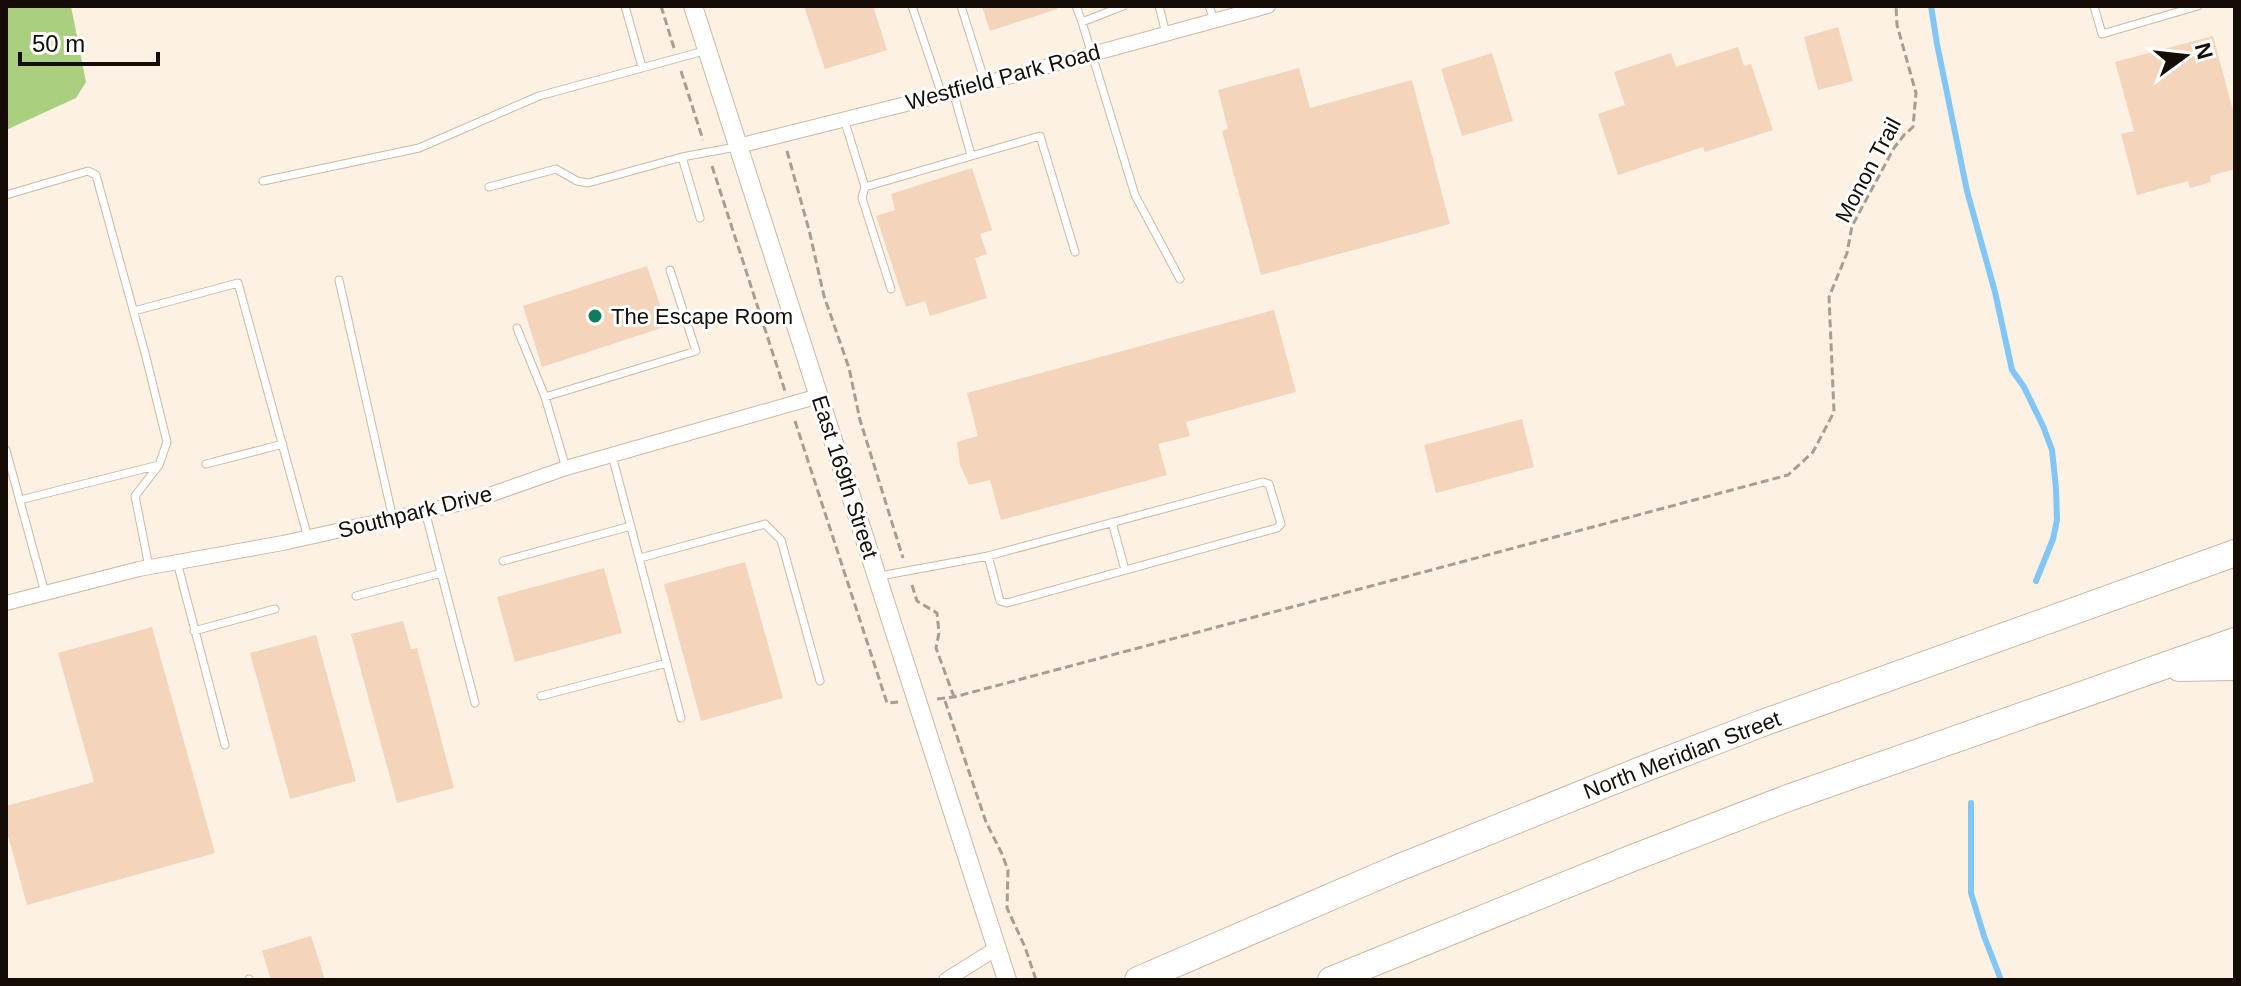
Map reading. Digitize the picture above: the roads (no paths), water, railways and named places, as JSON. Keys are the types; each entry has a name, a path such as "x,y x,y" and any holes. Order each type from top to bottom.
{"highway":[{"name":"North Meridian Street","path":"1138,980 1393,870 1641,770 2232,553"},
{"path":"1331,980 1788,798 2235,641"},
{"path":"2156,668 2235,667"}],"street":[{"name":"East 169th Street","path":"693,6 1007,980"},
{"name":"Westfield Park Road","path":"738,146 1166,34 1212,13 1268,6"},
{"name":"Southpark Drive","path":"6,603 149,567 308,538 475,500 566,468 819,396"},
{"path":"946,980 997,948"}],"lane":[{"path":"625,6 642,67"},
{"path":"912,6 971,155"},
{"path":"961,6 985,82"},
{"path":"1076,6 1135,195 1180,279"},
{"path":"1082,22 1123,6"},
{"path":"1159,6 1166,34"},
{"path":"2094,6 2102,34 2198,6"},
{"path":"263,181 419,148 539,96 706,50"},
{"path":"844,119 865,187 862,198 891,289"},
{"path":"865,187 1040,136 1075,252"},
{"path":"489,187 556,169 577,181 588,183 682,157 738,146"},
{"path":"682,157 700,218"},
{"path":"6,195 88,171 96,175 167,442 159,465 135,496 149,567"},
{"path":"545,397 696,351 670,270"},
{"path":"339,280 393,519"},
{"path":"134,311 238,283 308,538"},
{"path":"517,328 545,397 566,468"},
{"path":"206,464 283,444"},
{"path":"6,450 45,593"},
{"path":"612,455 681,718"},
{"path":"20,500 159,465"},
{"path":"878,577 988,556 1263,482 1269,484 1281,524 1277,528 1007,603 1000,601 988,556"},
{"path":"425,511 475,703"},
{"path":"1112,522 1125,570"},
{"path":"640,558 765,524 781,540 820,681"},
{"path":"503,561 631,526"},
{"path":"177,562 225,745"},
{"path":"356,596 441,573"},
{"path":"194,631 275,609"},
{"path":"541,696 667,663"}],"waterway":[{"path":"1931,6 1967,191 1995,292 2012,370 2024,387 2052,450 2057,520 2053,539 2036,581"},
{"path":"1971,803 1971,893 2001,980"}],"place":[{"name":"The Escape Room","path":"595,316"}]}
